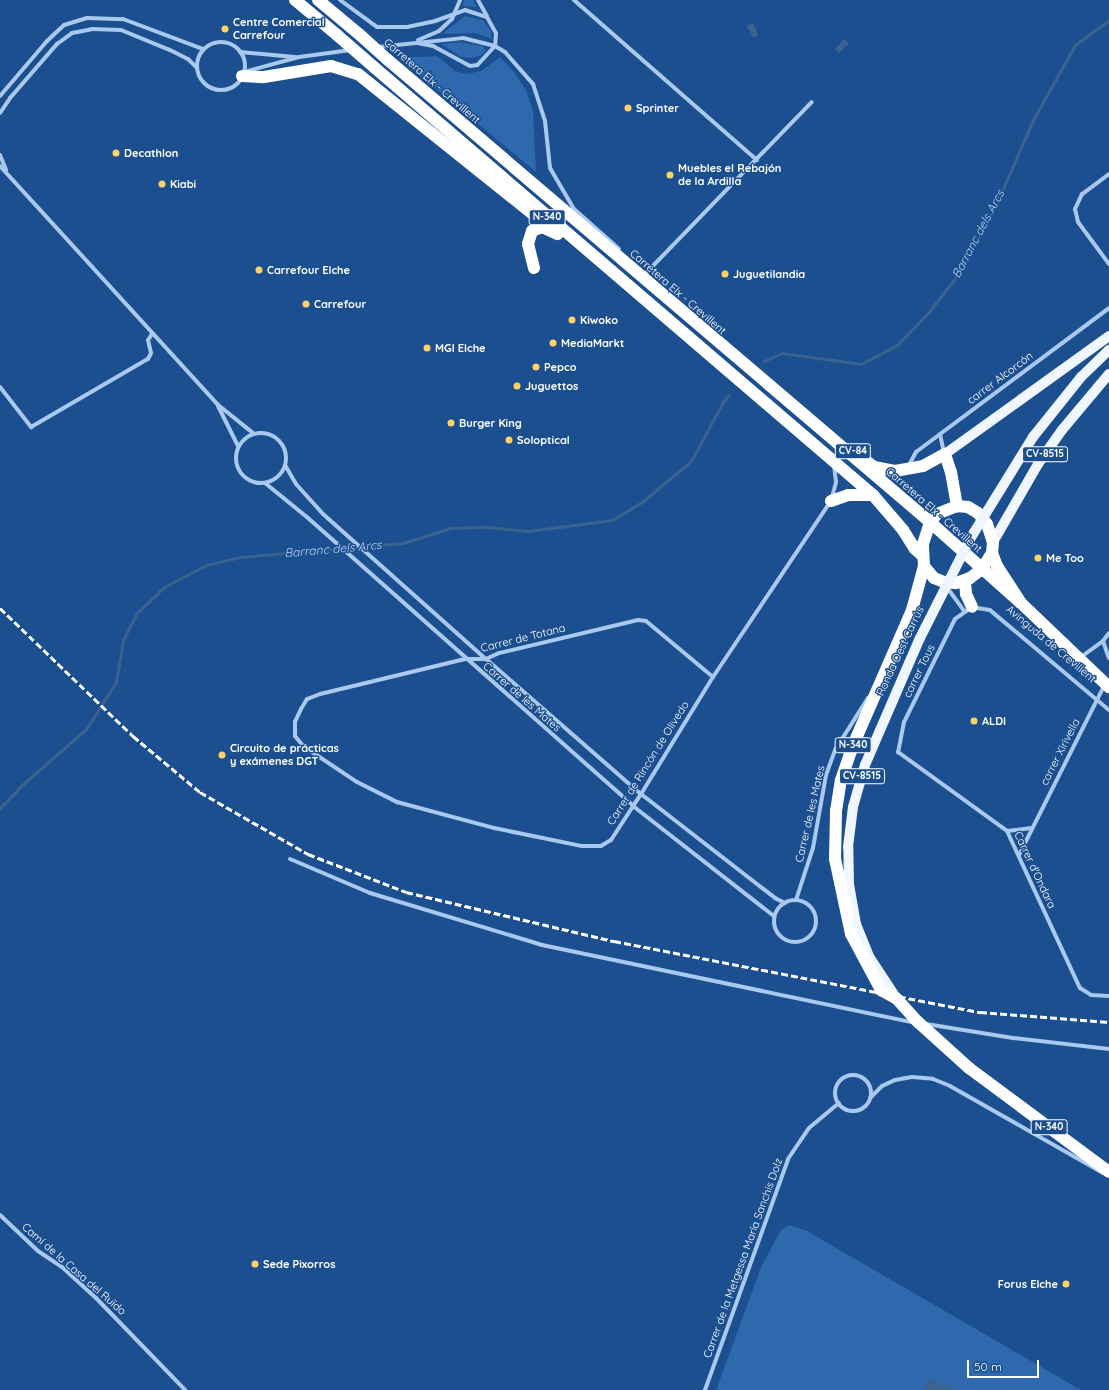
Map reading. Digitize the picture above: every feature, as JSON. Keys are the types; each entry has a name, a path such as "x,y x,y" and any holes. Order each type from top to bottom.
{"highway":[{"name":"Carretera Elx - Crevillent","path":"318,0 729,353 930,522 1021,603"},
{"name":"N-340","path":"296,2 337,35 639,296 873,495 903,530 914,549 923,560"},
{"path":"243,74 264,77 331,66 358,74 628,291 639,296"},
{"path":"534,268 528,244 528,236 532,231 542,227 557,234"},
{"name":"CV-84","path":"819,429 874,467 888,469 907,468"},
{"path":"907,468 923,466 945,454 951,472 957,506 937,514 930,522"},
{"path":"831,501 848,496 873,495"},
{"name":"Avinguda de Crevillent","path":"957,506 968,507 978,513 987,524 997,566 1021,603 1078,660 1107,686"},
{"name":"Ronda Oest Carrús","path":"930,522 912,610 854,743 841,780 836,811 835,859 853,929 881,990 897,998 918,1022 969,1068 1109,1173"},
{"path":"923,560 934,578 944,582 965,582 982,569 992,547"},
{"path":"965,582 969,609"}],"main road":[{"path":"945,454 1109,336"},
{"name":"Ronda Oest Carrús","path":"853,929 849,886 848,847 853,807 865,765 920,638 970,539 1034,437 1081,377 1109,350"},
{"name":"CV-8515","path":"992,547 1038,464 1062,430 1109,374"}],"street":[{"path":"340,0 377,27 407,27 435,22 465,10 487,17"},
{"path":"412,43 439,31 454,14 460,0"},
{"path":"412,43 433,46 470,66 483,61 495,46 496,33 478,0"},
{"path":"574,0 757,160"},
{"path":"0,96 47,41 64,25 87,18 123,19 203,49"},
{"path":"0,114 10,98 57,44 72,33 92,29 121,30 188,59 197,68 204,83 219,90 234,86 243,74 245,64 240,52"},
{"path":"243,74 299,57 412,43 463,38 495,46 516,61 533,84 545,121 550,168 574,209 646,273 708,334"},
{"path":"197,68 197,60 203,49 211,44 226,42 240,52 299,57"},
{"path":"646,273 812,102"},
{"path":"0,155 7,172"},
{"path":"0,166 217,404 253,433"},
{"path":"1109,174 1082,194 1075,209 1078,222 1109,264"},
{"name":"carrer Alcorcón","path":"907,468 916,452 1109,308"},
{"path":"0,387 31,427 148,359 150,353 148,340 152,334"},
{"path":"217,404 238,446"},
{"path":"261,432 276,437 285,449 285,465 278,477 265,483 249,480 238,469 235,453 238,446 253,433 261,432"},
{"path":"940,434 941,449 945,454"},
{"name":"Carrer de Rincón de Olivedo","path":"301,709 295,722 295,736 303,746 357,782 404,804 494,828 582,846 601,846 611,840 713,677 831,501 836,482 834,462"},
{"name":"Carrer de les Mates","path":"285,465 296,484 323,514 486,659 641,794 775,898 785,903"},
{"name":"Carrer de les Mates","path":"265,483 308,518 465,659 633,806 774,916"},
{"path":"944,582 969,609"},
{"name":"Avinguda de Crevillent","path":"969,609 990,610 1109,710"},
{"name":"carrer Tous","path":"898,752 904,722 955,619 969,609"},
{"name":"Carrer de Totana","path":"301,709 307,700 320,694 465,659 486,659 499,653 638,620 646,621 713,677"},
{"path":"1078,660 1103,641 1109,633"},
{"path":"1103,641 1109,658"},
{"name":"Carrer de les Mates","path":"796,900 813,848 826,775 835,750 883,674"},
{"name":"carrer Xirivella","path":"1019,855 1097,700 1107,686"},
{"name":"Carrer d'Ondara","path":"898,752 1007,831 1080,988 1091,995 1109,996"},
{"path":"1007,831 1032,828"},
{"path":"290,859 370,893 542,945 892,1019 1013,1038 1109,1049"},
{"path":"796,900 806,903 814,910 817,922 812,936 804,941 788,942 775,929 774,916 785,903 796,900"},
{"path":"870,1098 867,1081 862,1077 849,1075 838,1082 836,1088 839,1103 845,1109 857,1110 862,1108 882,1086 895,1080 912,1077 933,1079 950,1086 1086,1165 1109,1173"},
{"name":"Carrer de la Metgessa María Sanchis Dolz","path":"705,1390 788,1159 809,1128 839,1103"},
{"name":"Camí de la Casa del Ruïdo","path":"0,1215 38,1251 62,1267 96,1298 185,1390"}],"shaded area":[{"path":"464,0 473,0 477,7 463,6"},
{"path":"465,16 483,20 491,31 492,39 476,33 442,34"},
{"path":"753,23 758,34 756,37 753,37 747,26"},
{"path":"844,39 849,43 839,53 835,49"},
{"path":"459,42 483,46 486,51 480,56 470,58 461,57 441,44"},
{"path":"437,56 455,71 467,74 481,71 500,57 514,72 526,90 533,111 536,172 399,58"},
{"path":"789,1225 807,1231 1081,1390 716,1390 762,1265 781,1230"},
{"path":"931,1377 936,1384 954,1387 953,1390 923,1390"}],"waterway":[{"name":"Barranc dels Arcs","path":"764,361 782,353 861,364 897,345 928,313 960,272 994,209 1034,118 1075,45 1109,20"},
{"name":"Barranc dels Arcs","path":"0,808 22,785 87,728 116,682 123,640 137,613 164,587 206,565 240,557 403,543 451,528 487,527 528,531 612,520 642,502 691,461 723,402 729,395"}],"railway":[{"path":"0,608 133,736 200,792 308,854 406,892 614,941 980,1012 1109,1022"}],"place":[{"name":"Centre Comercial Carrefour","path":"225,29"},
{"name":"Sprinter","path":"628,108"},
{"name":"Decathlon","path":"116,153"},
{"name":"Muebles el Rebajón de la Ardilla","path":"670,175"},
{"name":"Kiabi","path":"162,184"},
{"name":"Carrefour Elche","path":"259,270"},
{"name":"Juguetilandia","path":"725,274"},
{"name":"Carrefour","path":"306,304"},
{"name":"Kiwoko","path":"572,320"},
{"name":"MediaMarkt","path":"553,343"},
{"name":"MGI Elche","path":"427,348"},
{"name":"Pepco","path":"536,367"},
{"name":"Juguettos","path":"517,386"},
{"name":"Burger King","path":"451,423"},
{"name":"Soloptical","path":"509,440"},
{"name":"Me Too","path":"1038,558"},
{"name":"ALDI","path":"974,721"},
{"name":"Circuito de prácticas y exámenes DGT","path":"222,755"},
{"name":"Sede Pixorros","path":"255,1264"},
{"name":"Forus Elche","path":"1066,1284"}]}
